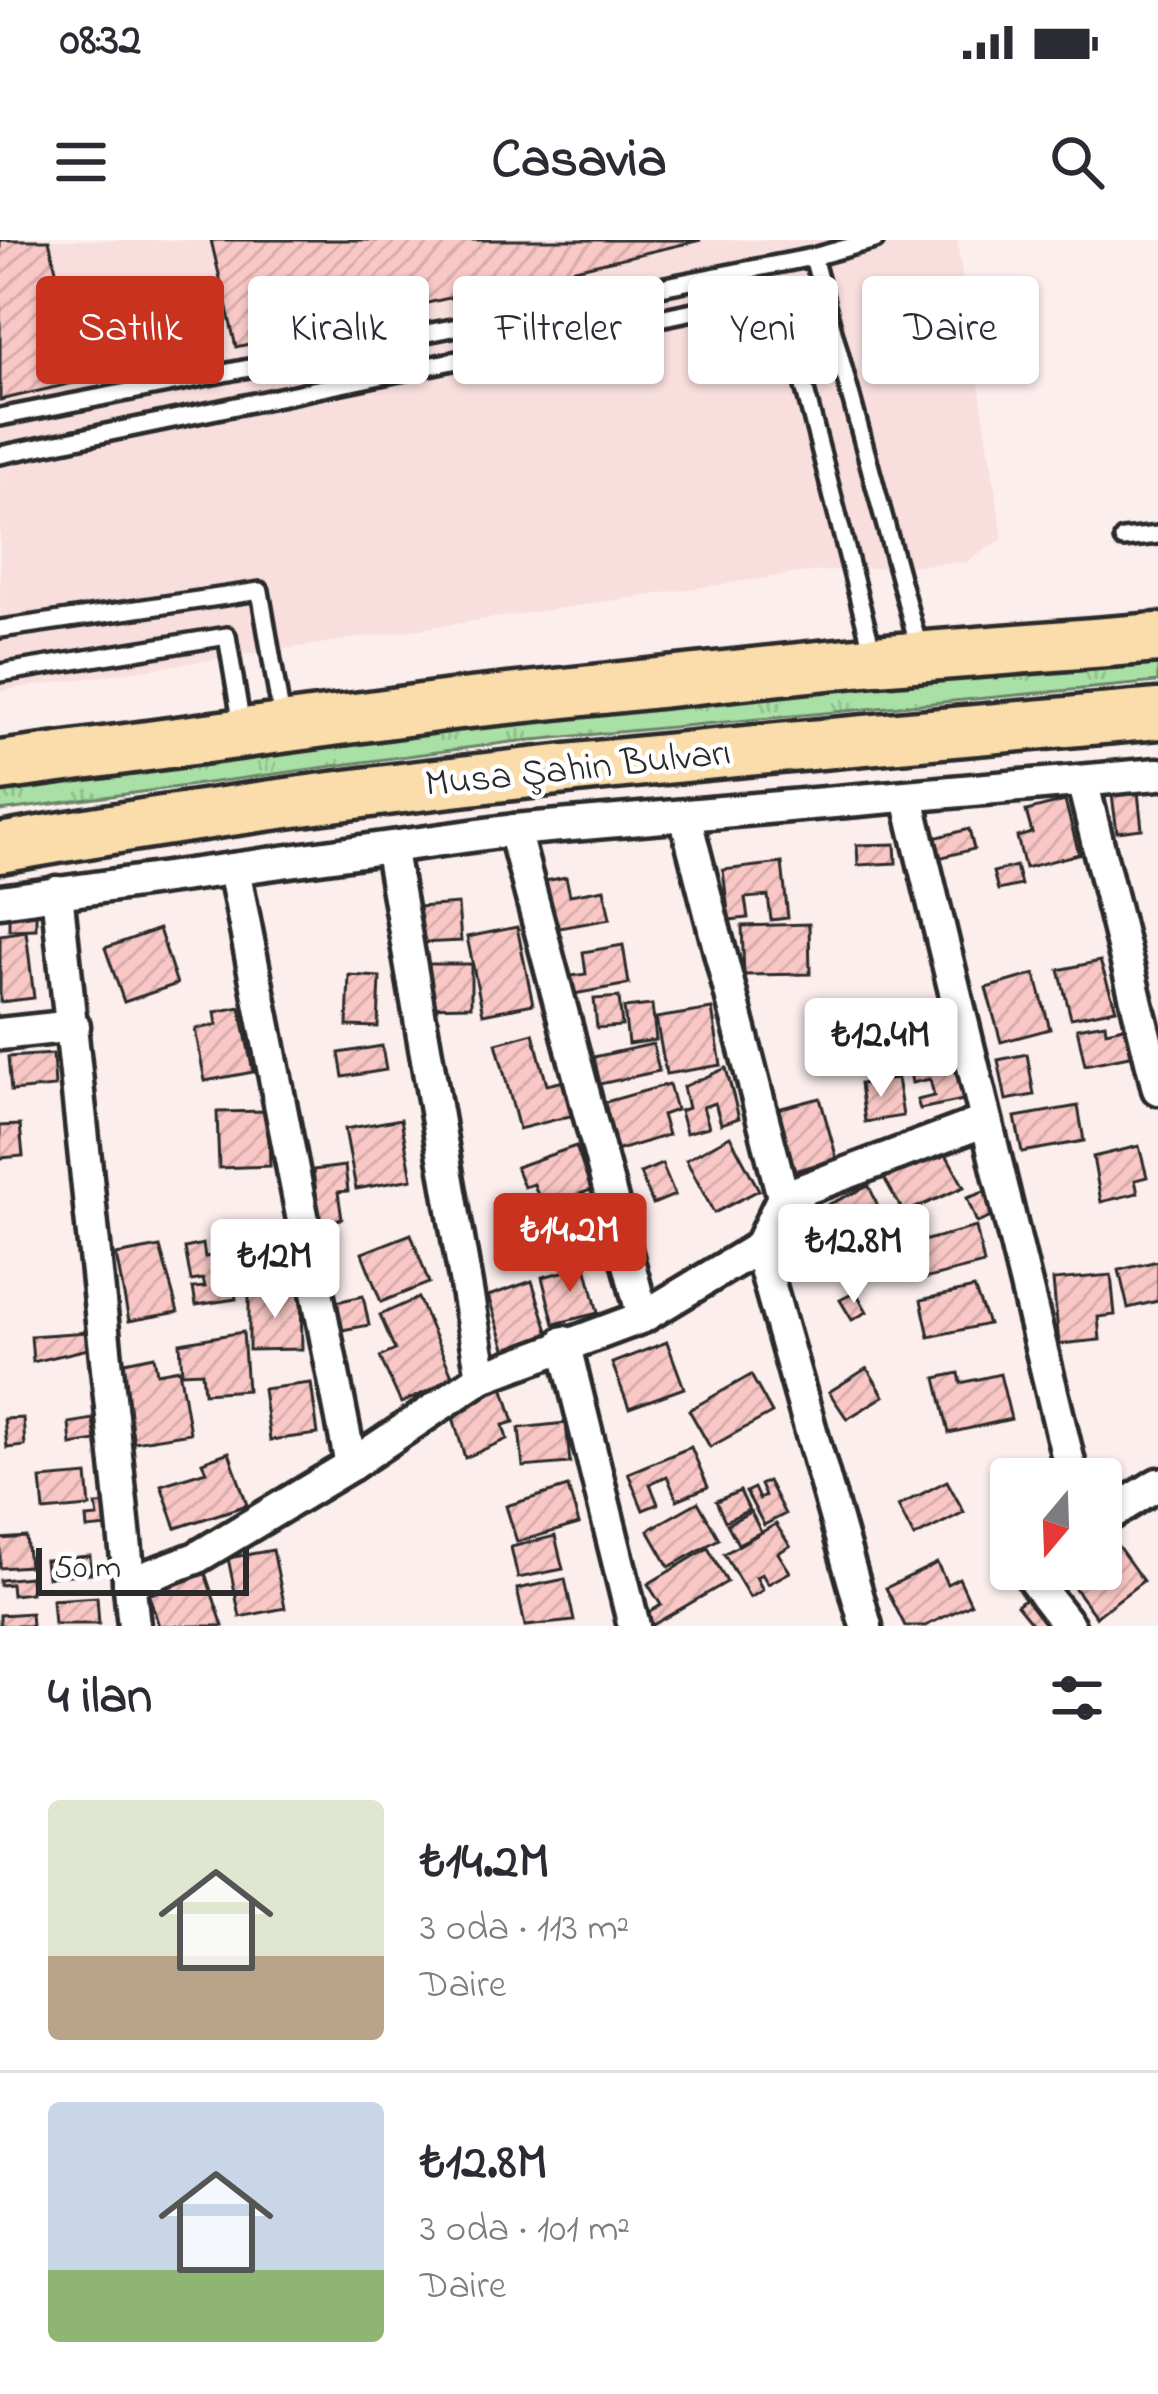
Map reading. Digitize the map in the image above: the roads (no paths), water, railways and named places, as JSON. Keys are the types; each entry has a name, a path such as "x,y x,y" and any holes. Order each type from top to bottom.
{"main road":[{"name":"Musa Şahin Bulvarı","path":"0,766 263,730 898,658 1158,638"},
{"name":"Musa Şahin Bulvarı","path":"0,848 227,810 650,759 1158,714"}],"street":[{"path":"0,901 391,851 514,830 1158,774"},
{"path":"1083,784 1158,1089"},
{"path":"908,798 1068,1458"},
{"path":"129,1582 196,1558 351,1466 482,1377 564,1342 644,1317 759,1247 783,1197 685,815"},
{"path":"514,830 644,1317"},
{"path":"391,851 482,1377"},
{"path":"234,869 351,1466"},
{"path":"57,892 134,1626"},
{"path":"0,1034 74,1026"},
{"path":"783,1197 986,1121"},
{"path":"759,1247 866,1626"},
{"path":"564,1342 634,1626"},
{"path":"1122,1507 1158,1484"},
{"path":"1041,1590 1069,1626"}],"lane":[{"path":"0,417 813,257 875,240"},
{"path":"813,257 898,658"},
{"path":"0,454 780,292 898,658"},
{"path":"1123,538 1158,535"},
{"path":"0,629 260,592 263,730"},
{"path":"0,673 227,637 263,730"}]}
